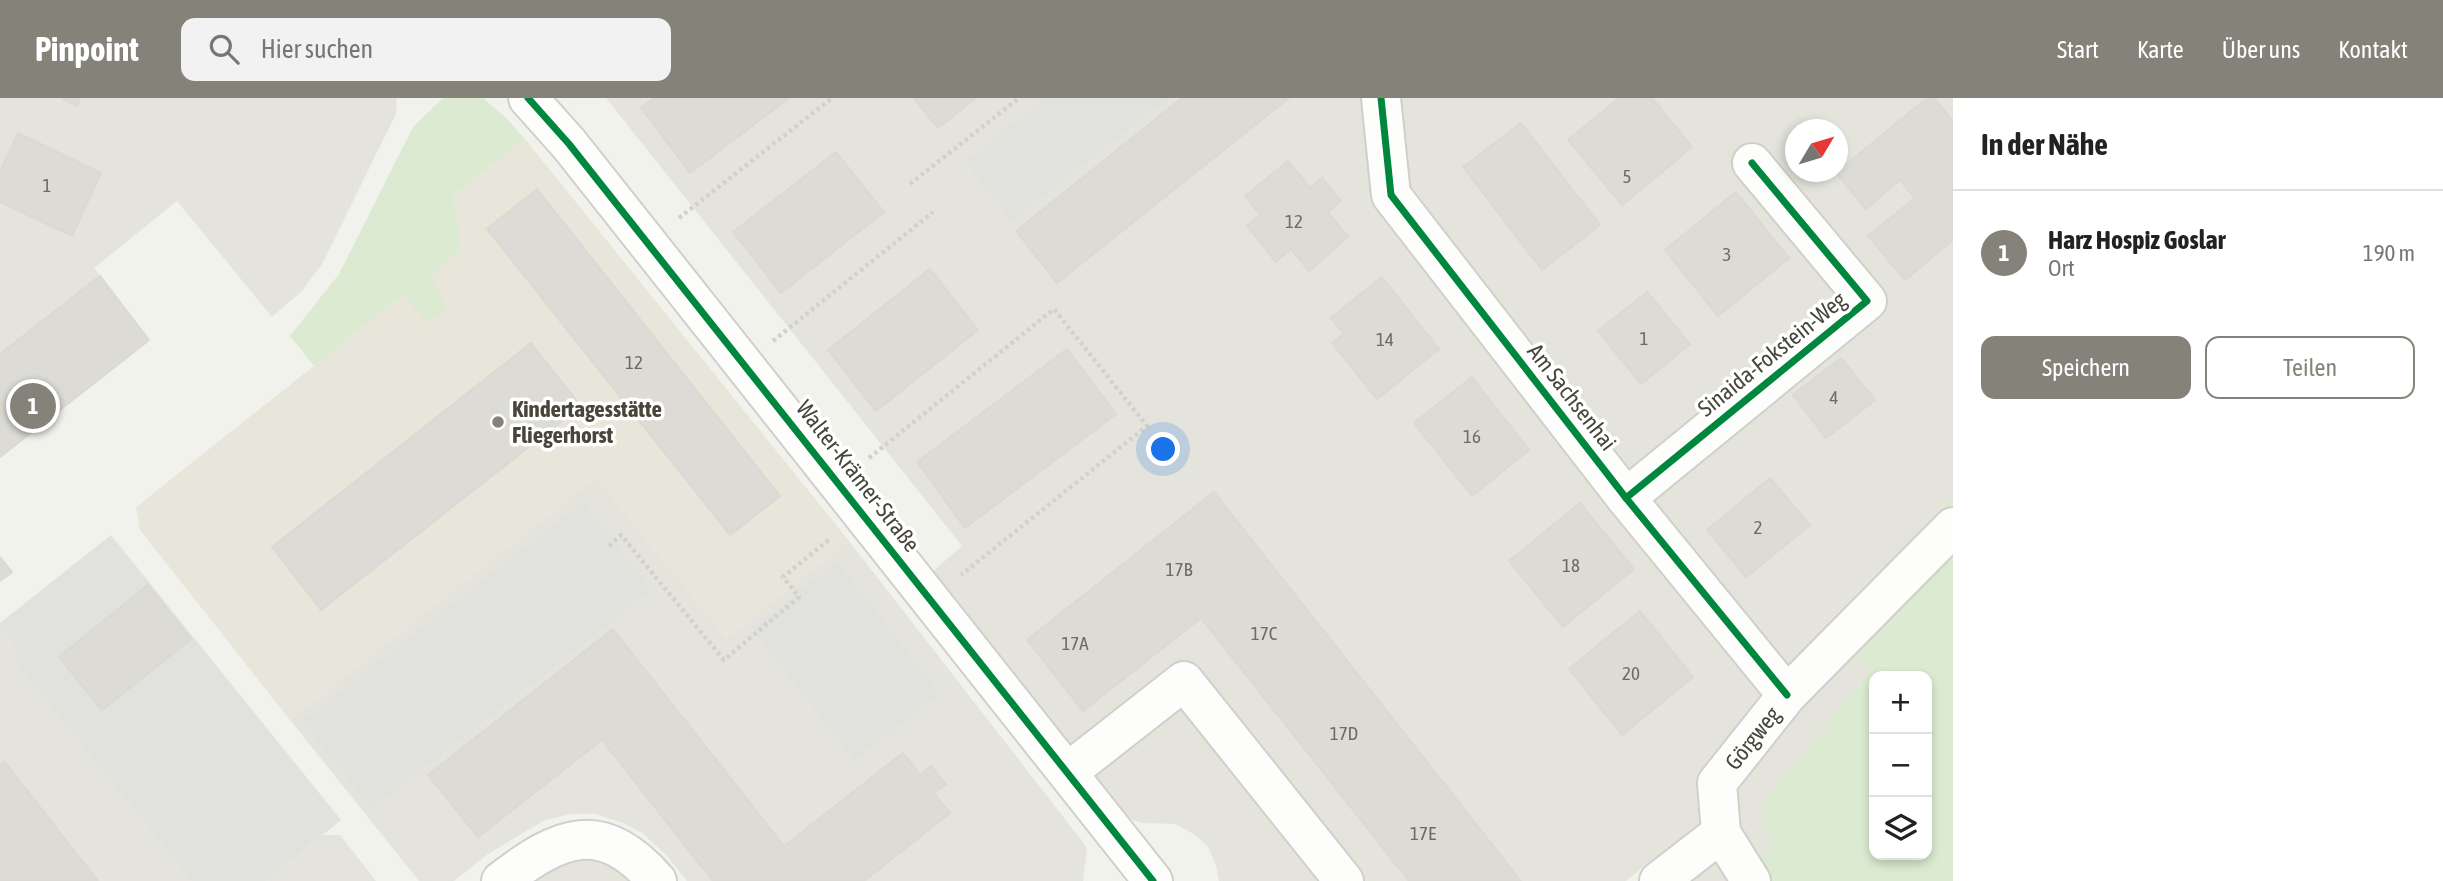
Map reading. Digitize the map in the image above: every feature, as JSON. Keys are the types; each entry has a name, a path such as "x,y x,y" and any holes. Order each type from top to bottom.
{"street":[{"name":"Walter-Krämer-Straße","path":"528,98 569,144 1153,881"},
{"name":"Am Sachsenhai","path":"1381,98 1391,195 1626,498 1787,695"},
{"name":"Sinaida-Fokstein-Weg","path":"1626,498 1867,301 1752,163"},
{"name":"Görgweg","path":"1751,881 1721,833 1717,783 1787,695 1953,527"},
{"path":"1068,772 1184,681 1344,881"},
{"path":"1659,881 1721,833"},
{"path":"501,881 528,860 565,842 591,838 618,847 642,863 657,881"}],"path":[{"path":"648,243 832,98"},
{"path":"910,184 1019,98"},
{"path":"744,364 933,212"},
{"path":"838,483 1054,309 1147,426 931,600"},
{"path":"610,546 621,535 724,660 799,597 783,577 862,512"}],"shaded area":[{"path":"0,98 397,98 396,114 322,264 302,291 272,317 177,201 94,268 149,340 0,457"},
{"path":"606,98 1953,98 1953,494 1829,636 1871,670 1760,807 1773,846 1738,881 1649,881 1649,862 1626,881 1219,881 1208,847 1194,834 1175,824 1142,823 1123,813 931,573 962,546"},
{"path":"1046,98 1168,98 1012,221 965,161"},
{"name":"Kindertagesstätte Fliegerhorst","path":"525,139 849,541 726,638 596,477 290,720 140,530 136,507 460,250 453,196"},
{"path":"596,477 726,638 849,541 1082,841 1087,849 1083,881 687,881 666,855 642,833 623,823 595,814 572,814 545,820 488,854 454,881 419,881 290,720"},
{"path":"583,502 652,590 371,809 302,721"},
{"path":"111,535 341,820 266,881 191,881 12,658 19,652 0,628 0,623"},
{"path":"837,561 940,694 854,760 751,628"},
{"path":"0,628 20,653 13,659 191,881 0,881"},
{"path":"323,835 340,835 376,881 266,881"},
{"path":"572,859 596,860 617,868 633,881 525,881"}],"green space":[{"path":"443,98 483,98 525,139 453,196 461,250 430,275 447,308 427,324 403,295 314,366 290,336 339,274 413,127"},
{"path":"1953,494 1953,881 1738,881 1773,846 1759,808 1869,672 1869,860 1932,860 1932,671 1871,670 1829,637"}],"building":[{"path":"62,98 80,98 77,106"},
{"path":"654,98 789,98 690,173 641,108"},
{"path":"914,98 976,98 938,128"},
{"path":"1182,98 1289,98 1057,283 1016,231"},
{"path":"1619,98 1652,98 1692,147 1622,205 1568,140"},
{"path":"1927,98 1934,98 1953,121 1953,240 1905,280 1868,236 1915,198 1900,180 1866,209 1844,182 1848,182 1848,163"},
{"path":"1521,123 1600,225 1542,270 1463,167"},
{"path":"18,133 101,173 72,236 0,202 0,171"},
{"path":"836,152 884,212 781,293 733,232"},
{"path":"1288,161 1310,188 1322,178 1341,201 1328,212 1348,237 1309,271 1291,249 1276,262 1247,226 1260,215 1245,196"},
{"path":"537,189 780,496 730,535 487,229"},
{"path":"1736,192 1789,258 1718,316 1665,250"},
{"path":"930,269 978,330 876,411 828,350"},
{"path":"100,276 149,340 0,457 0,354"},
{"path":"1382,277 1439,349 1377,399 1332,343 1344,334 1331,318"},
{"path":"1647,292 1690,344 1641,384 1598,331"},
{"path":"531,343 581,406 321,610 272,547"},
{"path":"1067,349 1116,414 965,528 917,462"},
{"path":"1841,358 1875,400 1826,438 1793,395"},
{"path":"1472,377 1529,450 1472,496 1414,423"},
{"path":"1770,478 1810,525 1746,577 1707,530"},
{"path":"1214,492 1521,881 1409,881 1201,618 1083,711 1027,640"},
{"path":"1580,503 1634,569 1563,627 1509,561"},
{"path":"0,557 12,572 0,581"},
{"path":"148,585 191,639 102,710 59,657"},
{"path":"1640,611 1693,677 1622,735 1569,669"},
{"path":"613,629 784,846 903,753 920,775 931,766 946,784 934,793 950,813 864,881 713,881 602,740 478,837 428,775"},
{"path":"4,761 98,881 0,881 0,765"}],"cycle path":[{"path":"528,98 569,144 1153,881"},
{"path":"1381,98 1391,195 1626,498 1787,695"},
{"path":"1626,498 1867,301 1752,163"}],"place":[{"name":"Harz Hospiz Goslar","path":"33,406"},
{"name":"Kindertagesstätte Fliegerhorst","path":"498,422"}]}
